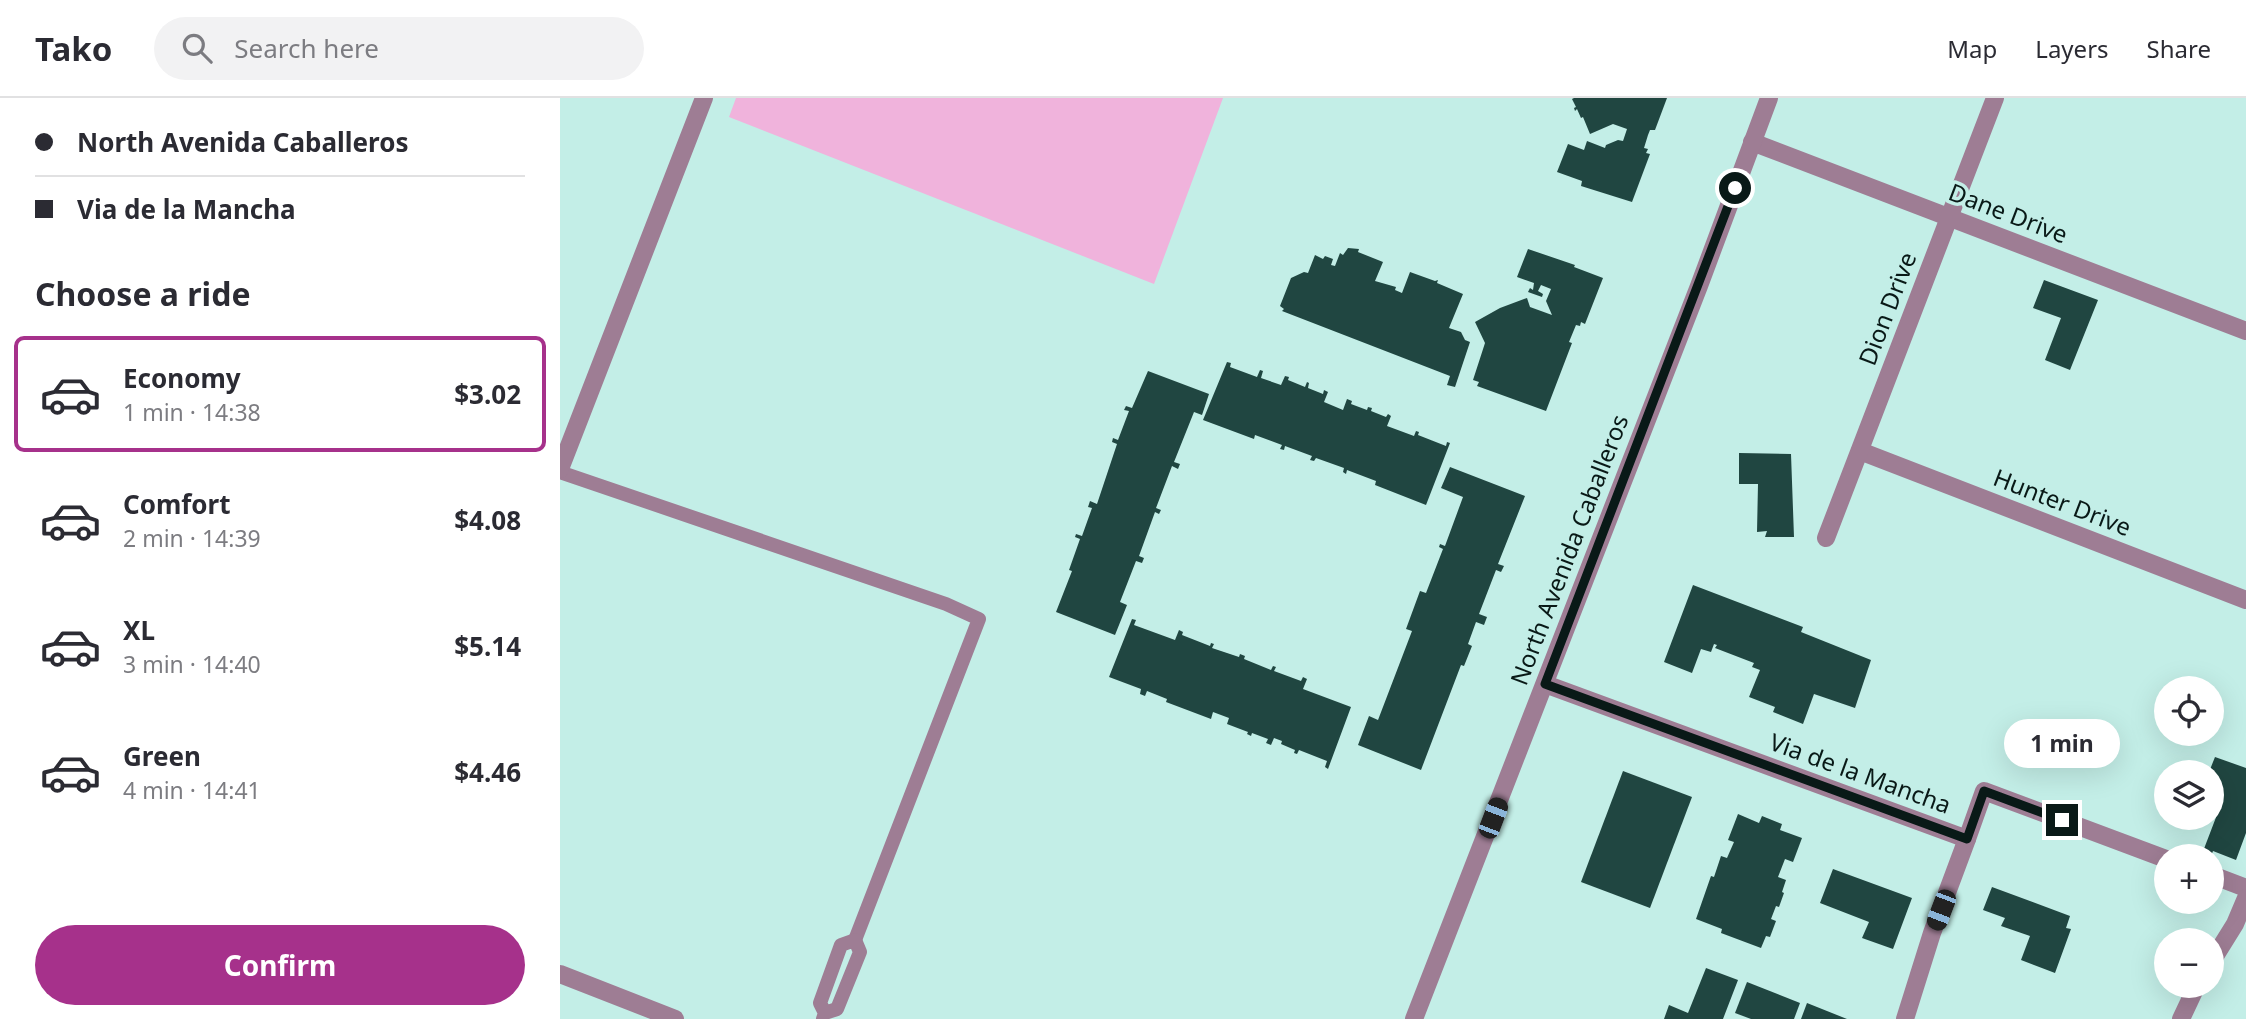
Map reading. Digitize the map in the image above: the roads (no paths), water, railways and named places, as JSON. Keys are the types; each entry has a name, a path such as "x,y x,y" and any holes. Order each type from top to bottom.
{"street":[{"path":"560,471 704,98"},
{"name":"North Avenida Caballeros","path":"1414,1019 1769,98"},
{"name":"Dion Drive","path":"1826,538 1995,98"},
{"name":"Dane Drive","path":"1752,142 2246,331"},
{"name":"Hunter Drive","path":"1860,451 2246,600"},
{"name":"Via de la Mancha","path":"1545,684 1967,839 1984,791 2154,855"},
{"path":"1905,1019 1932,933 1967,839"},
{"path":"2224,880 2246,888"},
{"path":"2224,942 2246,898"},
{"path":"560,974 675,1019"},
{"path":"2181,1019 2191,998"}],"lane":[{"path":"560,471 946,604 979,619 855,940 860,952 836,1009 824,1016"}]}
